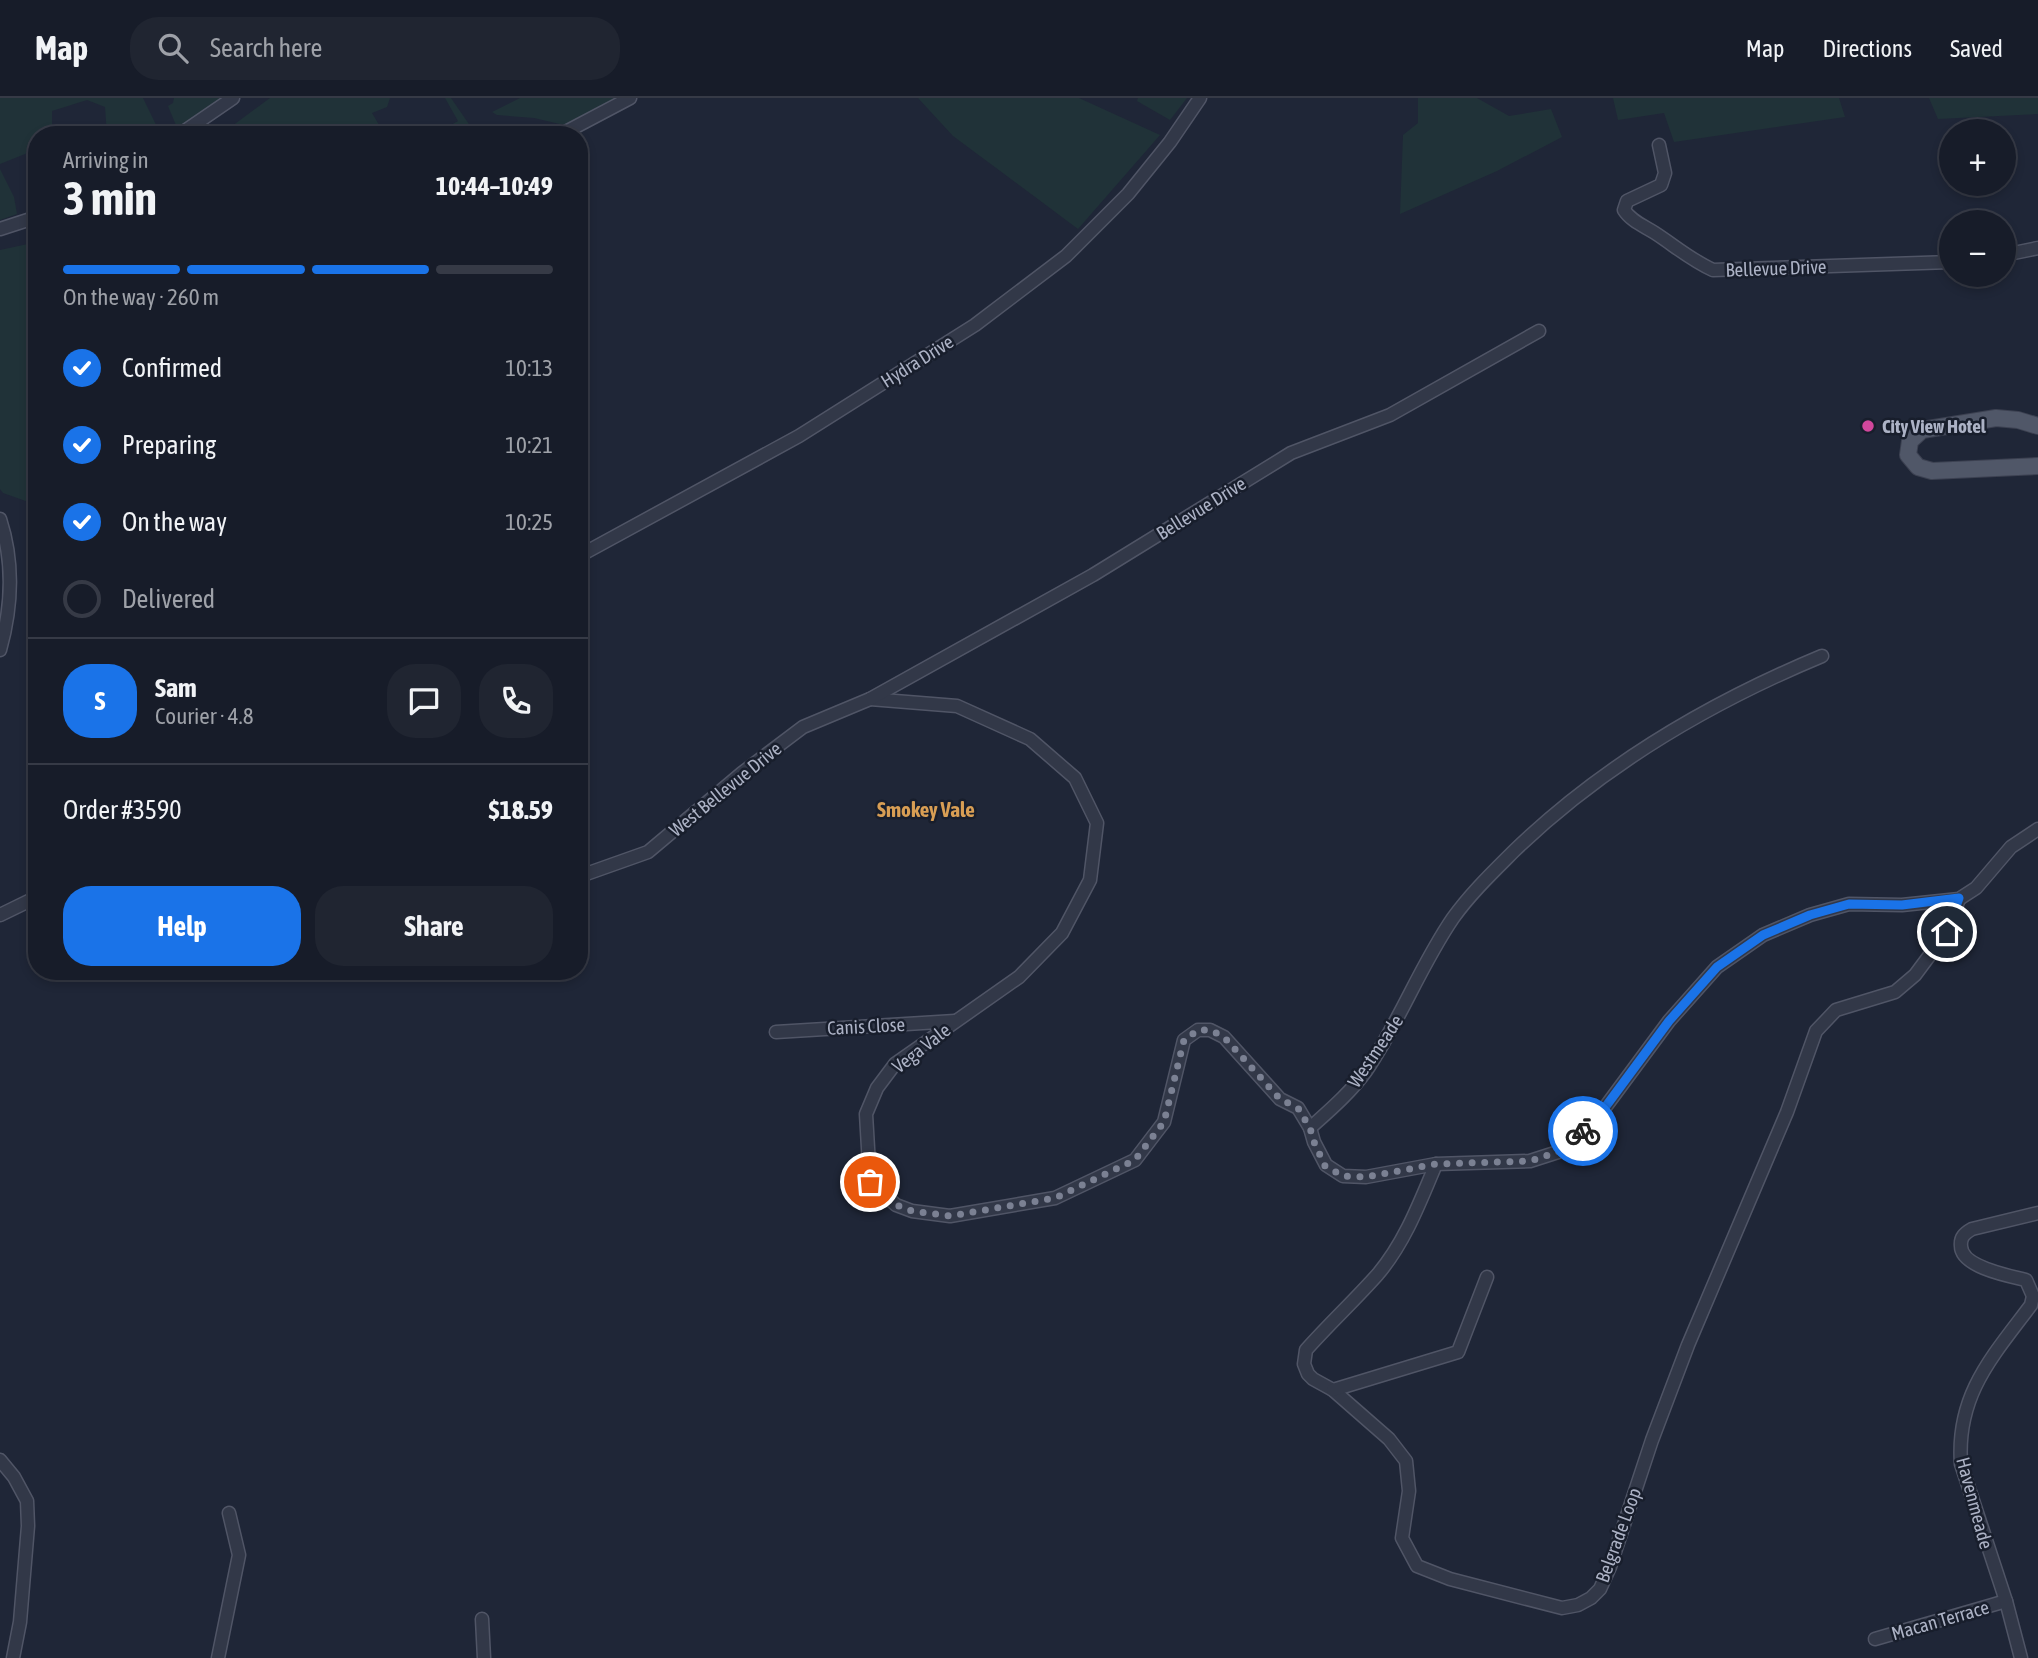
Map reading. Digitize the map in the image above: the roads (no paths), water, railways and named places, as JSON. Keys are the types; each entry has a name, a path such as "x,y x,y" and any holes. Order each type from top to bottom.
{"main road":[{"path":"2038,426 2018,420 1996,418 1922,430 1910,441 1908,455 1918,467 1932,471 2038,466"}],"street":[{"path":"192,126 233,98"},
{"path":"577,126 630,98"},
{"name":"Hydra Drive","path":"588,551 799,436 975,325 1066,256 1128,194 1170,142 1200,98"},
{"name":"Bellevue Drive","path":"1659,145 1665,173 1661,185 1627,201 1624,210 1629,218 1652,231 1691,260 1713,270 1939,262"},
{"path":"0,229 28,220"},
{"path":"2016,253 2038,248"},
{"name":"Bellevue Drive","path":"870,699 1093,575 1291,453 1390,415 1539,331"},
{"path":"0,519 8,543 10,583 9,619 0,650"},
{"name":"Westmeade","path":"1310,1128 1339,1102 1366,1071 1452,921 1475,889 1532,834 1584,789 1675,728 1762,681 1822,656"},
{"name":"West Bellevue Drive","path":"588,873 648,852 742,773 803,727 870,699"},
{"name":"Vega Vale","path":"870,699 957,706 1030,739 1074,778 1097,823 1090,880 1062,933 1019,977 895,1064 877,1088 866,1114 870,1182 896,1205 912,1211 950,1216 1055,1198 1135,1160 1164,1122 1184,1040 1198,1030 1210,1030 1224,1037 1280,1099 1298,1108 1310,1128"},
{"path":"1310,1128 1325,1166 1343,1176 1366,1177 1436,1164 1530,1161 1558,1152 1592,1125 1669,1021 1717,967 1763,935 1810,915 1849,904 1902,905 1959,898 1976,888 2011,847 2038,829"},
{"name":"Belgrade Loop","path":"1436,1164 1412,1222 1379,1273 1306,1350 1304,1364 1313,1379 1333,1391 1389,1438 1406,1461 1409,1491 1402,1538 1417,1566 1450,1579 1562,1608 1578,1605 1591,1598 1600,1588 1610,1567 1652,1440 1688,1345 1787,1112 1816,1031 1836,1010 1895,992 1916,975 1947,932 1959,898"},
{"path":"0,915 28,901"},
{"name":"Canis Close","path":"776,1032 956,1021"},
{"name":"Havenmeade","path":"2021,1658 2006,1601 1961,1464 1961,1426 1964,1412 1988,1363 2031,1305 2033,1296 2025,1280 1982,1267 1966,1257 1961,1252 1960,1241 1965,1233 1972,1229 2038,1213"},
{"path":"1333,1391 1458,1352 1487,1277"},
{"path":"0,1460 27,1501 28,1526 20,1622 13,1658"},
{"path":"218,1658 239,1555 229,1513"},
{"name":"Macan Terrace","path":"1875,1639 2006,1601"},
{"path":"482,1619 484,1658"}],"place":[{"name":"City View Hotel","path":"1868,426"}],"district":[{"name":"Smokey Vale","path":"926,810"}]}
